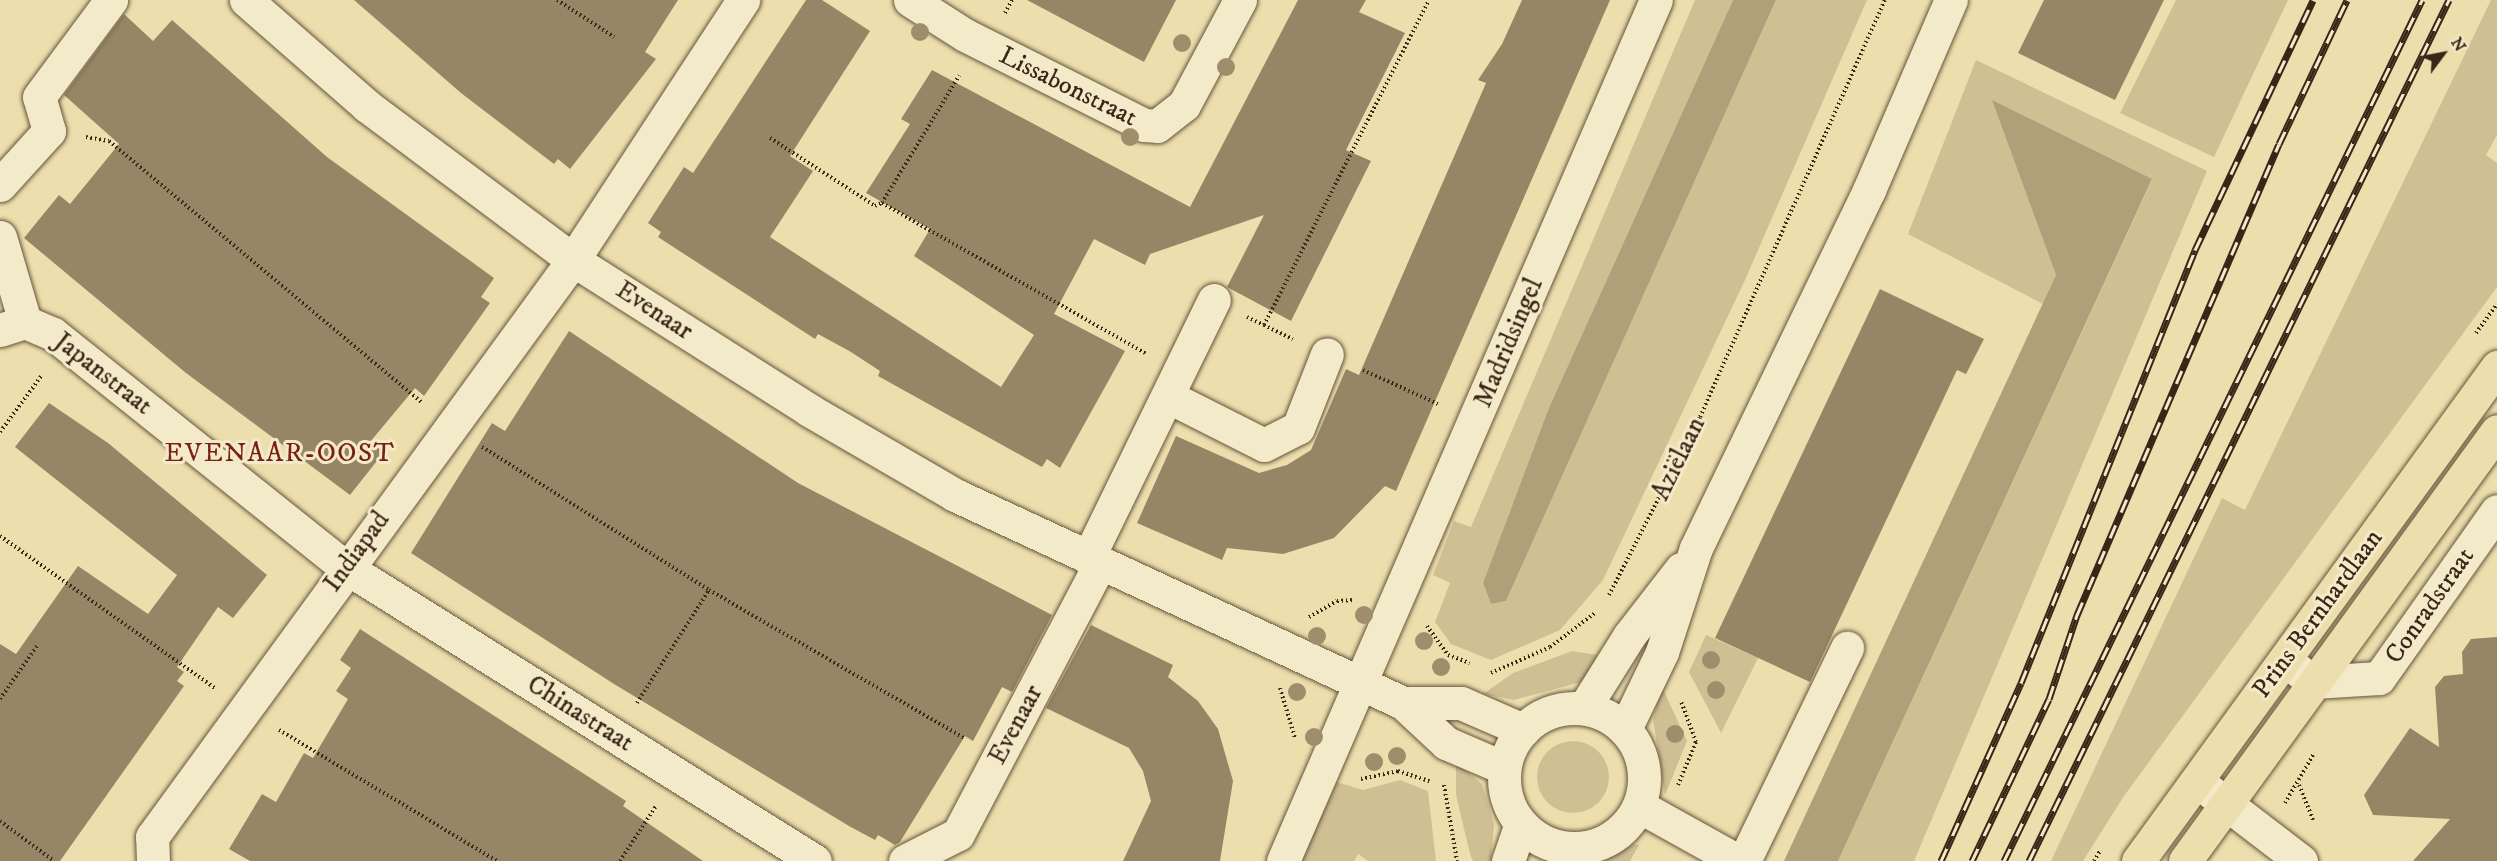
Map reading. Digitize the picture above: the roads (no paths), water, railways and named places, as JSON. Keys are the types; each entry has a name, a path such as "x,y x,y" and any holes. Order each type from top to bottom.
{"main road":[{"name":"Prins Bernhardlaan","path":"2138,861 2198,782 2497,367"},
{"name":"Prins Bernhardlaan","path":"2185,861 2497,431"}],"street":[{"path":"0,185 49,131 39,97 111,0"},
{"name":"Evenaar","path":"246,0 368,106 573,260 916,472 1094,561 1403,703 1446,743 1504,768"},
{"path":"573,260 743,0"},
{"name":"Lissabonstraat","path":"910,0 977,41 1144,125 1157,126 1185,105 1240,0"},
{"name":"Madridsingel","path":"1282,861 1363,686 1656,0"},
{"path":"1625,729 1662,652 1696,548 1869,190 1951,0"},
{"name":"Japanstraat","path":"0,237 13,326 66,344 345,567"},
{"name":"Indiapad","path":"151,855 152,837 345,567 573,260"},
{"path":"1094,561 1214,300"},
{"path":"1174,385 1264,445 1298,428 1328,354"},
{"name":"Conradstraat","path":"2313,682 2379,678 2497,511"},
{"path":"1584,708 1629,636 1696,548"},
{"name":"Evenaar","path":"905,861 958,834 998,758 1094,561"},
{"name":"Chinastraat","path":"345,567 815,861"},
{"path":"1744,861 1847,648"},
{"path":"2285,660 2313,682"},
{"name":"Evenaar","path":"1403,703 1461,703 1523,729"},
{"path":"1584,708 1625,729 1644,766 1639,806 1624,828 1603,843 1561,854 1521,824 1508,804 1504,768 1523,729 1551,711 1584,708"},
{"path":"2198,782 2301,861"},
{"path":"1639,806 1738,861"},
{"path":"1508,861 1521,824"}],"railway":[{"path":"1941,861 2021,683 2195,250 2313,0"},
{"path":"1972,861 2049,699 2077,615 2279,144 2347,0"},
{"path":"2004,861 2422,0"},
{"path":"2029,861 2449,0"}],"district":[{"name":"EVENAAR-OOST","path":"280,454"}]}
